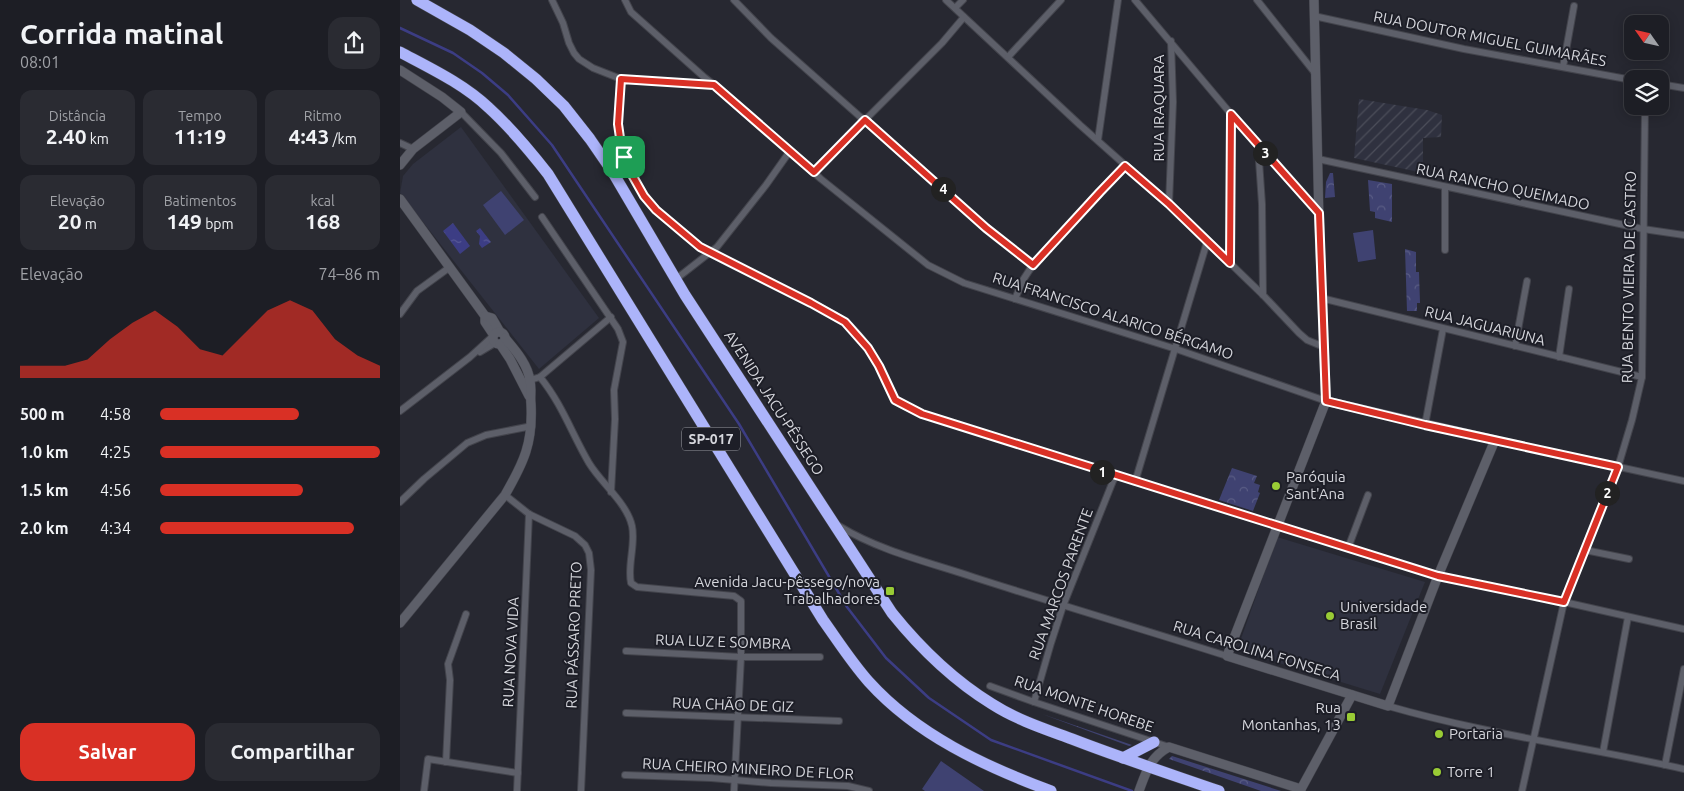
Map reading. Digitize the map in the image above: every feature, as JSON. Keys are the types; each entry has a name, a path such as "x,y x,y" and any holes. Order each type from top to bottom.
{"highway":[{"name":"AVENIDA JACU-PÊSSEGO","path":"418,0 470,30 504,53 536,79 564,106 590,139 612,171 676,279 833,523 892,613 910,636 964,686 993,705 1026,722 1123,758 1146,771 1219,791"},
{"name":"SP-017","path":"400,52 446,77 488,106 548,174 823,620 870,682 907,717 935,737 1000,771 1051,791"},
{"path":"1123,758 1154,742"}],"street":[{"path":"552,0 574,53 593,68 621,79 714,85"},
{"name":"RUA FRANCISCO ALARICO BÉRGAMO","path":"625,0 632,12 644,24 814,172 928,265 964,283 1176,349 1326,401 1425,425 1684,481"},
{"path":"734,0 771,38 986,228 1033,265"},
{"path":"946,0 1125,166 1169,204 1263,294 1299,333 1307,340 1324,347"},
{"path":"954,8 963,0"},
{"path":"1008,57 1061,0"},
{"path":"1098,140 1118,0"},
{"path":"1135,0 1231,114 1319,213"},
{"path":"1257,0 1315,73"},
{"path":"1227,656 1326,401 1314,0"},
{"path":"1563,68 1574,6"},
{"name":"RUA DOUTOR MIGUEL GUIMARÃES","path":"1314,16 1464,49 1624,79"},
{"path":"814,172 942,42 964,17"},
{"name":"RUA IRAQUARA","path":"1169,204 1172,102 1170,42"},
{"path":"400,70 442,97 461,112 500,153 535,197"},
{"path":"621,79 618,124 621,145 631,173 644,196 656,210 694,242 711,253 845,322 868,348 895,400 922,414 1438,576 1684,629"},
{"path":"1669,86 1684,88"},
{"path":"400,165 413,149 461,112"},
{"path":"1230,263 1231,114"},
{"name":"RUA BENTO VIEIRA DE CASTRO","path":"1522,791 1564,602 1618,467 1642,377 1645,115"},
{"path":"400,143 413,149"},
{"path":"1258,145 1262,204 1263,294"},
{"path":"676,279 717,248 790,151"},
{"name":"RUA RANCHO QUEIMADO","path":"1318,160 1643,230 1684,235"},
{"path":"1015,299 1023,280 1033,265 1125,166"},
{"path":"1445,188 1445,250"},
{"path":"400,199 485,316 485,322 498,338 522,360 530,398 532,426 526,454 505,495 400,623"},
{"path":"542,217 611,317 618,329 622,342 614,390 615,419 611,492"},
{"path":"1135,482 1207,242"},
{"path":"400,314 417,290 450,266"},
{"path":"1515,346 1527,281"},
{"path":"1559,357 1569,289"},
{"name":"RUA JAGUARIUNA","path":"1322,298 1642,377"},
{"path":"526,381 540,377 611,317"},
{"path":"1425,425 1443,329"},
{"path":"400,411 498,338"},
{"path":"540,377 560,404 590,463 626,512 632,524 633,548 630,580 634,585 734,596 740,599 742,608 741,657 734,791"},
{"path":"400,502 467,443 486,435 532,426"},
{"path":"1388,706 1438,576 1495,440"},
{"name":"RUA MARCOS PARENTE","path":"1034,702 1063,606 1115,476"},
{"name":"RUA PÁSSARO PRETO","path":"505,495 530,514 575,536 585,545 589,553 591,570 582,791"},
{"path":"1348,548 1368,495"},
{"name":"RUA NOVA VIDA","path":"517,791 530,514"},
{"name":"RUA CAROLINA FONSECA","path":"833,523 885,549 1388,706 1533,739 1684,769"},
{"path":"1585,550 1629,559"},
{"path":"446,762 450,680 448,664 466,614"},
{"path":"1603,752 1628,617"},
{"name":"RUA LUZ E SOMBRA","path":"626,651 741,657 820,658"},
{"path":"1665,765 1684,669"},
{"name":"RUA MONTE HOREBE","path":"990,686 1301,790"},
{"path":"1301,790 1352,695"},
{"name":"RUA CHÃO DE GIZ","path":"626,713 839,721"},
{"name":"RUA MONTE HOREBE","path":"1146,771 1157,754 1169,747"},
{"path":"424,791 428,759 518,774"},
{"path":"1139,791 1146,771"},
{"name":"RUA CHEIRO MINEIRO DE FLOR","path":"625,775 848,786 869,791"}],"shaded area":[{"path":"1359,99 1427,110 1442,115 1441,137 1423,138 1423,173 1354,158"},
{"path":"461,127 599,318 539,369 400,193 403,176 413,164"},
{"name":"Universidade Brasil","path":"1277,537 1425,582 1380,694 1237,650"}],"green space":[{"path":"1330,173 1333,173 1335,197 1325,198 1326,182"},
{"path":"1368,180 1392,184 1392,222 1375,218 1375,212 1370,211"},
{"path":"501,191 524,220 505,235 483,205"},
{"path":"1373,230 1376,259 1358,262 1353,233"},
{"path":"1405,249 1416,252 1416,272 1419,272 1420,303 1417,303 1417,311 1407,311"},
{"path":"1232,468 1257,476 1254,483 1260,485 1258,492 1260,493 1253,511 1219,500"},
{"path":"1042,714 1132,745 1129,746"},
{"path":"1172,756 1281,791 1261,791 1169,759"},
{"path":"941,761 984,791 925,791 922,789"}],"water":[{"path":"453,223 470,246 460,254 443,231"},
{"path":"480,228 491,242 482,248 479,244 480,236 476,231"}],"waterway":[{"path":"400,28 453,53 482,73 508,95 552,145 739,424 847,607 886,658 929,698 991,740 1132,791"}],"place":[{"name":"Paróquia Sant'Ana","path":"1276,486"},
{"name":"Avenida Jacu-pêssego/nova Trabalhadores","path":"890,591"},
{"name":"Universidade Brasil","path":"1330,616"},
{"name":"Rua Montanhas, 13","path":"1351,717"},
{"name":"Portaria","path":"1439,734"},
{"name":"Torre 1","path":"1437,772"}],"route":[{"path":"621,79 714,85 814,172 865,120 986,228 1033,265 1125,166 1169,204 1230,263 1231,114 1319,213 1326,401 1425,425 1618,467 1564,602 1438,576 1115,476 922,414 895,400 868,348 845,322 700,247 656,210 644,196 624,157 618,124 621,79"}]}
